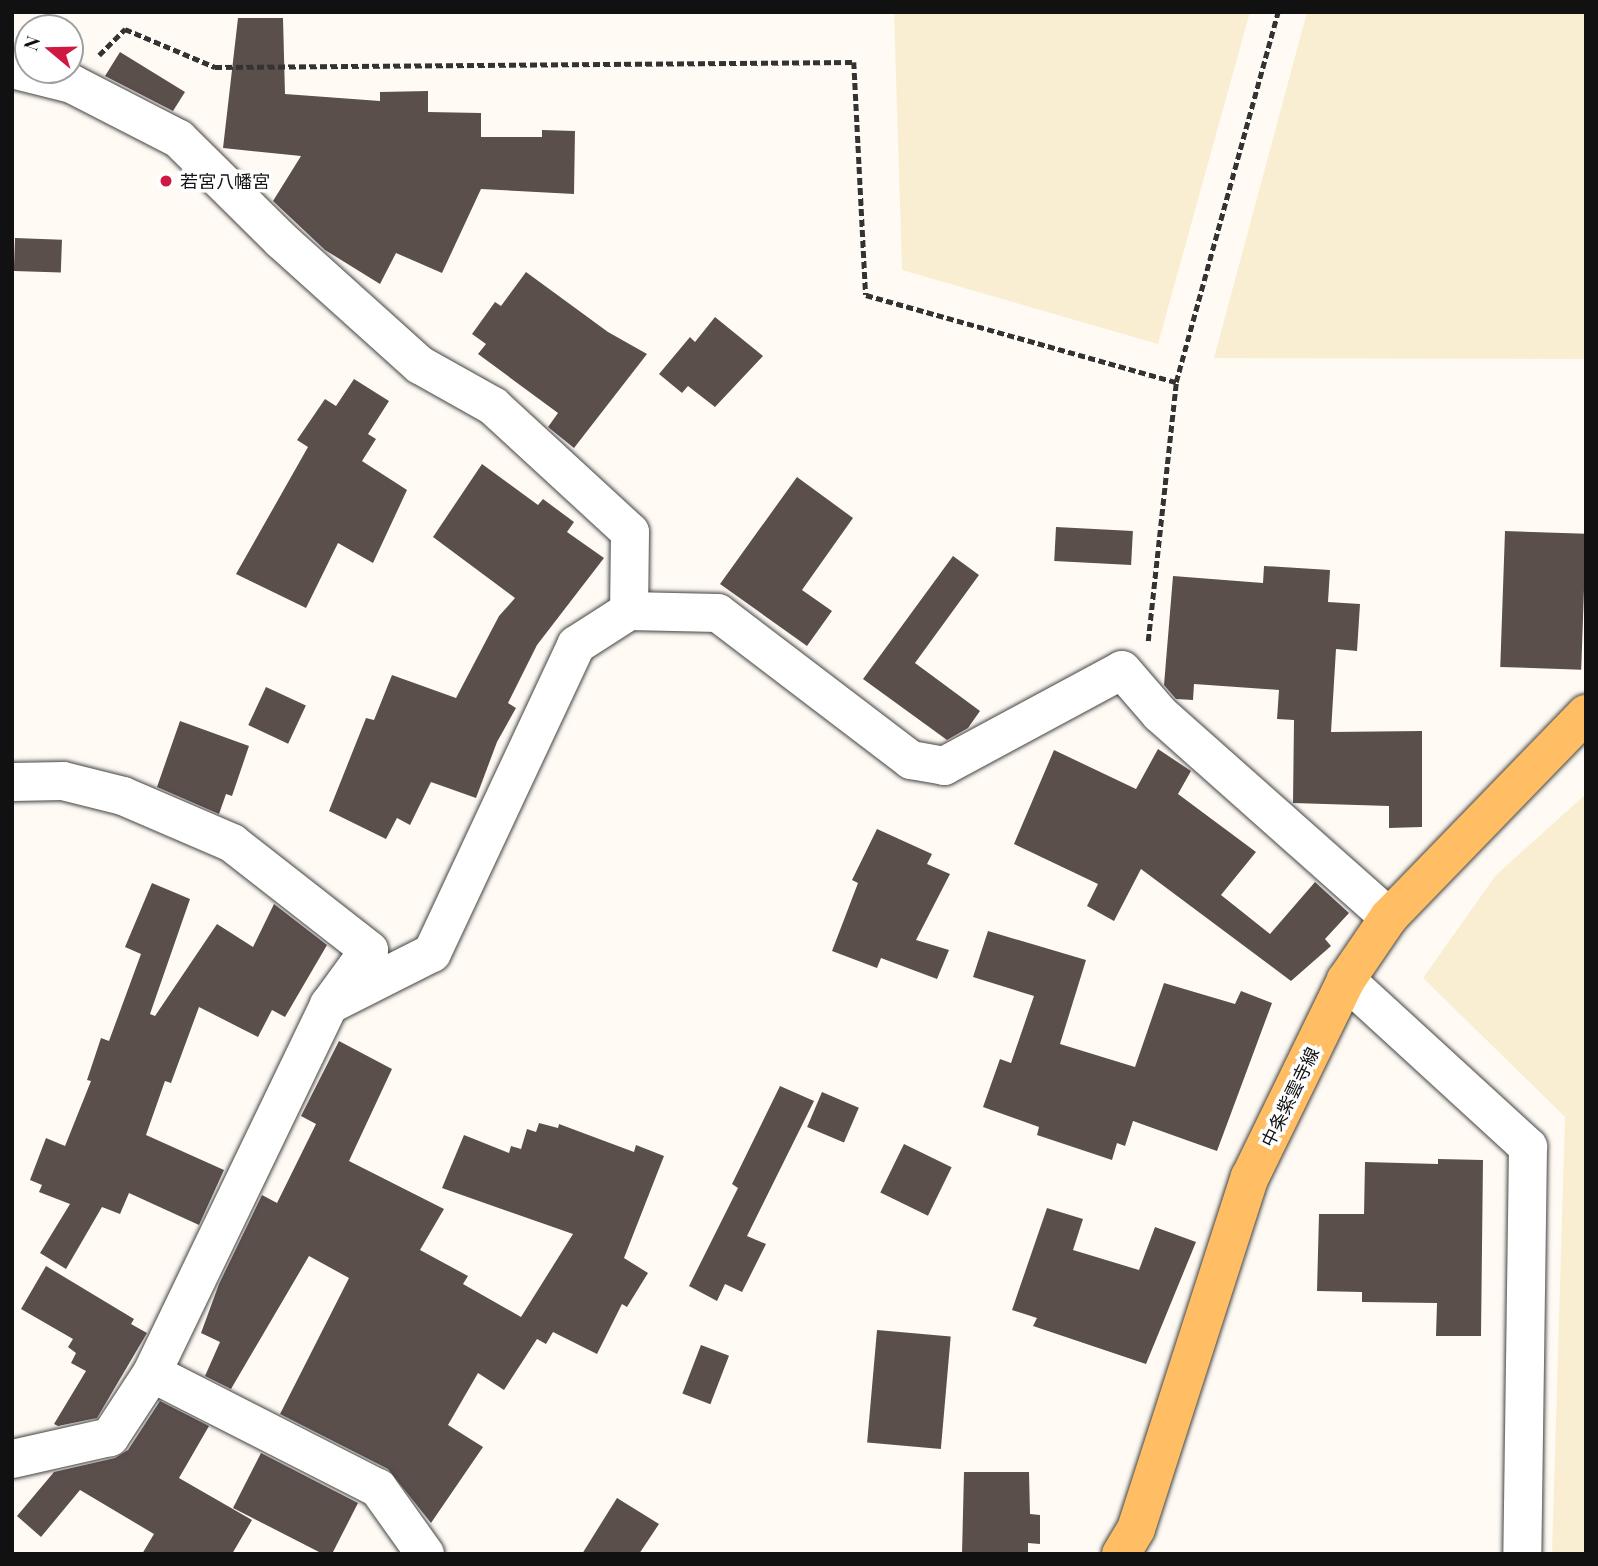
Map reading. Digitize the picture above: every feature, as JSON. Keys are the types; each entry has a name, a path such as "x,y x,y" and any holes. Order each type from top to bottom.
{"main road":[{"name":"中条紫雲寺線","path":"1131,1545 1250,1177 1346,981 1389,917 1586,714"}],"street":[{"path":"74,84 179,139 281,240 420,365 493,406 630,532 629,611"},
{"path":"328,1005 432,953 576,645 629,611 718,613 911,760 944,766 1122,670 1160,714 1389,917"},
{"path":"12,782 63,781 123,796 232,843 369,950 328,1005 152,1373 110,1437 12,1459"},
{"path":"1346,981 1528,1147 1522,1554"},
{"path":"152,1373 378,1488 425,1554"}],"path":[{"path":"1122,670 1151,638 1176,382 1278,12"},
{"path":"84,71 125,29 215,67 854,62 866,295 1176,382"}],"shaded area":[{"path":"894,12 1250,12 1158,344 902,270"},
{"path":"1307,12 1586,12 1586,359 1214,358"},
{"path":"1586,794 1586,1554 1552,1554 1565,1117 1423,978 1496,875"}],"building":[{"path":"238,18 283,18 285,94 380,101 380,92 428,91 428,112 481,113 481,137 542,137 542,130 575,131 574,194 481,189 442,273 396,253 380,284 325,250 273,201 301,156 223,148"},
{"path":"120,52 185,92 173,111 105,76"},
{"path":"15,238 62,240 61,273 14,271"},
{"path":"526,272 608,332 647,354 574,448 548,427 558,413 478,354 486,344 472,334 495,302 501,306"},
{"path":"715,317 763,356 715,407 688,386 682,393 659,374 690,337 695,342"},
{"path":"354,379 389,401 368,434 376,439 362,461 407,490 373,563 338,543 306,608 236,574 308,447 297,440 325,399 336,406"},
{"path":"482,464 538,505 543,499 574,522 567,532 604,558 537,645 508,703 516,708 497,742 476,798 431,782 410,825 397,818 386,839 329,811 366,718 374,720 392,675 456,698 499,616 515,598 433,537"},
{"path":"797,477 853,518 802,590 832,611 807,646 720,584"},
{"path":"1056,527 1133,531 1131,565 1054,561"},
{"path":"1505,531 1586,534 1581,670 1500,667"},
{"path":"953,556 979,575 915,663 980,711 968,728 947,740 863,679"},
{"path":"1264,566 1330,570 1328,602 1360,604 1357,651 1336,649 1331,732 1422,731 1422,827 1389,828 1389,806 1293,803 1294,720 1277,719 1279,690 1194,684 1193,700 1176,699 1164,685 1173,576 1263,583"},
{"path":"266,687 306,706 288,744 248,725"},
{"path":"180,721 249,746 232,796 226,794 219,814 157,787"},
{"path":"1158,749 1191,771 1178,794 1256,852 1221,895 1270,934 1315,882 1349,913 1325,939 1331,946 1291,981 1141,869 1114,921 1087,906 1098,884 1014,844 1054,750 1136,789"},
{"path":"877,829 932,854 927,864 950,874 916,940 949,950 937,979 881,958 877,968 832,951 858,883 852,880"},
{"path":"152,883 190,899 150,1014 155,1016 217,924 253,947 274,904 327,945 285,1017 272,1010 258,1037 199,1007 171,1083 165,1081 146,1135 224,1170 199,1225 129,1193 120,1214 102,1207 66,1269 40,1253 70,1204 39,1192 42,1185 30,1180 46,1138 65,1146 91,1081 87,1080 101,1038 109,1041 141,954 125,947"},
{"path":"988,931 1086,960 1060,1044 1135,1067 1164,983 1235,1004 1241,991 1272,1003 1217,1151 1133,1121 1125,1146 1117,1143 1112,1160 1037,1135 1039,1127 983,1107 1000,1059 1011,1063 1034,996 973,977"},
{"path":"339,1041 392,1069 349,1161 444,1209 420,1250 468,1276 463,1284 521,1317 573,1234 442,1188 464,1135 509,1153 511,1146 521,1149 527,1129 536,1132 539,1123 558,1128 559,1124 634,1152 636,1145 664,1156 624,1258 648,1273 627,1307 622,1304 597,1354 553,1332 546,1344 537,1339 504,1390 478,1373 448,1425 483,1447 431,1523 388,1469 280,1414 349,1278 309,1256 231,1389 205,1376 220,1342 201,1333 219,1284 262,1195 277,1203 316,1124 301,1116"},
{"path":"780,1086 814,1101 747,1236 766,1244 742,1292 725,1284 717,1301 689,1286 738,1188 732,1184"},
{"path":"822,1092 859,1108 844,1143 807,1127"},
{"path":"904,1144 952,1167 928,1216 880,1193"},
{"path":"1438,1159 1483,1160 1481,1336 1436,1336 1437,1303 1362,1302 1362,1292 1317,1291 1319,1214 1364,1214 1365,1162 1438,1164"},
{"path":"1047,1208 1083,1219 1073,1250 1139,1270 1155,1227 1196,1242 1146,1364 1033,1326 1037,1318 1012,1310"},
{"path":"46,1266 134,1319 131,1324 147,1333 97,1418 58,1426 54,1424 86,1371 71,1363 76,1353 68,1347 73,1339 21,1309"},
{"path":"877,1330 951,1336 941,1449 867,1443"},
{"path":"701,1345 729,1356 710,1404 682,1394"},
{"path":"160,1401 209,1426 179,1478 252,1520 232,1554 142,1554 154,1534 80,1490 41,1537 17,1516 54,1472 115,1458 128,1450"},
{"path":"261,1453 358,1503 332,1554 323,1554 233,1508"},
{"path":"964,1472 1029,1472 1030,1514 1040,1515 1040,1544 1028,1543 1028,1554 962,1554"},
{"path":"617,1498 659,1524 639,1554 582,1554"}],"place":[{"name":"若宮八幡宮","path":"166,181"}]}
